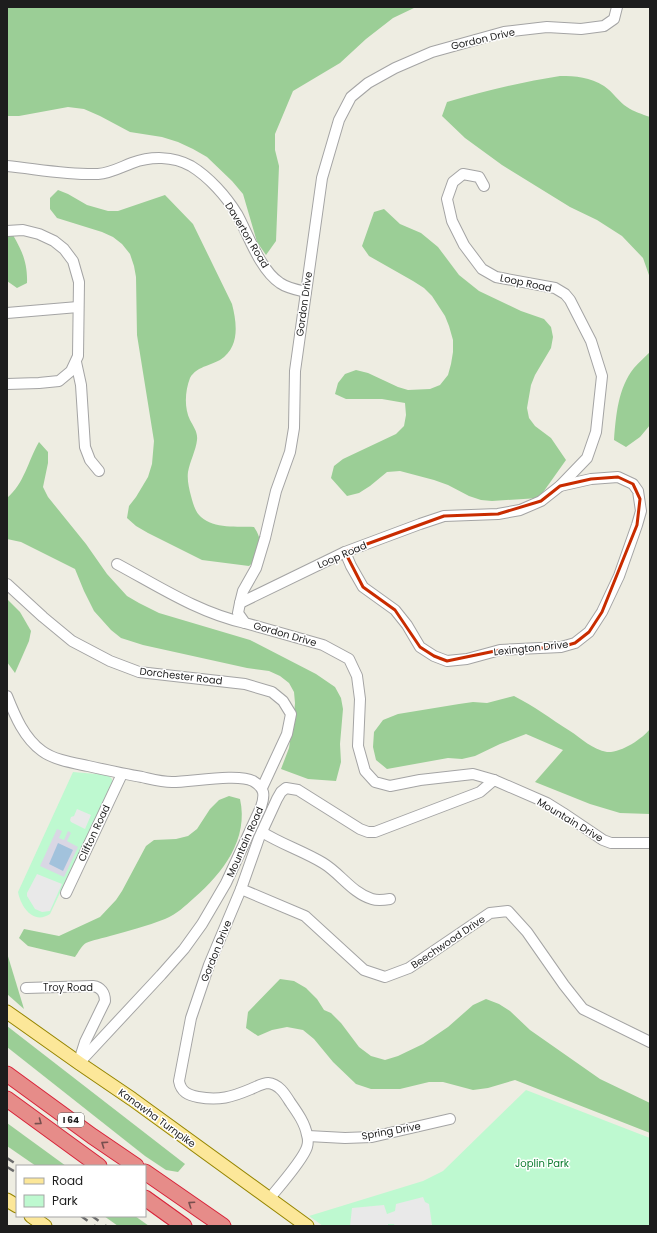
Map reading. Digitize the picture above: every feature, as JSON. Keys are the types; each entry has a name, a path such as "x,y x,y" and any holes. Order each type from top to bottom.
{"highway":[{"name":"I 64","path":"7,1074 135,1165"},
{"name":"I 64","path":"7,1099 98,1165"},
{"path":"146,1173 223,1226"},
{"path":"146,1199 184,1226"}],"main road":[{"name":"Kanawha Turnpike","path":"7,1012 132,1099 307,1226"},
{"path":"7,1200 16,1205"},
{"path":"32,1217 45,1226"}],"street":[{"name":"Gordon Drive","path":"494,780 473,774 420,780 390,786 376,782 365,771 358,746 360,699 357,676 349,659 323,645 245,623 238,613 243,591 256,568 276,491 290,452 294,428 295,371 322,178 339,120 351,97 368,83 395,68 432,52 504,32 546,27 581,29 604,26 614,19 617,7"},
{"name":"Daverton Road","path":"7,166 99,174 116,170 146,158 168,158 190,166 214,183 236,213 254,250 264,266 274,277 280,283 306,292"},
{"name":"Loop Road","path":"240,603 345,552 444,516 498,514 520,510 541,501 560,486 587,458 596,432 602,376 592,341 570,300 565,294 555,288 496,277 482,269 464,245 452,221 447,199 453,182 463,174 479,177 484,186"},
{"path":"7,231 23,230 39,234 54,241 64,249 73,261 79,282 78,356 71,371 59,380 39,383 7,384"},
{"path":"7,313 78,307"},
{"path":"76,362 81,385 85,447 90,460 99,471"},
{"name":"Loop Road","path":"560,486 591,479 618,477 633,484 638,490"},
{"name":"Lexington Drive","path":"345,552 363,587 395,610 407,625 420,647 434,656 447,661 467,659 500,650 561,647 575,643 589,632 602,612 619,576 637,525 641,511 638,490"},
{"path":"117,564 204,610 230,620 245,623"},
{"name":"Dorchester Road","path":"7,584 72,641 110,661 139,672 245,684 272,692 283,701 291,714 287,734 262,788"},
{"path":"7,696 11,718 43,752 64,761 122,774 170,782 234,778 252,781 262,788"},
{"name":"Clifton Road","path":"66,893 122,774"},
{"name":"Gordon Drive","path":"308,1136 300,1116 276,1085 267,1083 233,1097 207,1099 188,1095 183,1091 179,1081 191,1018 209,965 241,889 276,799 286,788 298,790 360,829 368,832 375,832 480,792 494,780"},
{"name":"Mountain Drive","path":"494,780 547,803 603,840 611,843 650,843"},
{"name":"Mountain Road","path":"79,1063 161,975 184,949 202,924 226,883 255,820 264,798 262,788"},
{"path":"262,832 278,842 323,863 358,892 372,899 390,899"},
{"name":"Beechwood Drive","path":"241,889 305,916 364,970 384,977 409,968 490,913 508,911 527,932 564,985 583,1009 650,1042"},
{"name":"Troy Road","path":"26,988 92,986 102,990 104,1001 85,1042 79,1063"},
{"name":"Spring Drive","path":"308,1136 345,1138 372,1137 450,1119"},
{"path":"269,1199 299,1161 307,1148 308,1136"}],"highlighted area":[{"path":"618,477 633,484 640,499 637,525 602,612 589,632 575,643 561,647 500,650 447,661 434,656 420,647 395,610 363,587 345,552 444,516 498,514 541,501 560,486 591,479"}],"green space":[{"path":"7,7 416,7 393,18 366,39 340,63 293,91 275,134 275,150 279,166 276,241 266,255 257,242 243,194 207,157 193,149 162,137 130,132 84,109 68,107 19,116 7,116"},
{"path":"560,76 572,76 599,83 607,88 627,107 635,112 650,117 650,278 643,258 622,236 597,220 570,207 502,165 465,138 442,116 447,102 503,87"},
{"path":"58,190 87,205 108,211 118,211 165,195 193,224 232,304 236,327 234,342 226,355 220,360 197,370 191,376 188,383 186,394 187,410 197,437 188,472 188,484 196,510 206,521 226,526 254,527 257,531 260,542 258,558 249,566 202,560 148,533 136,526 127,518 129,506 148,477 152,464 154,441 137,335 136,277 134,266 130,254 122,244 113,237 102,232 57,218 50,209 50,198"},
{"path":"384,209 400,224 421,233 438,247 459,275 479,291 521,311 544,319 551,327 553,337 551,348 535,375 531,385 527,408 529,418 535,426 551,438 566,460 539,498 492,501 481,500 469,496 448,485 400,471 387,472 359,493 347,496 331,478 334,466 343,459 396,434 404,426 406,415 405,403 382,399 346,399 335,394 338,383 345,374 356,370 368,373 408,390 430,389 440,385 448,375 451,364 453,340 445,316 432,296 424,288 413,281 369,256 362,246 374,212"},
{"path":"7,224 22,252 26,266 27,283 17,288 7,281"},
{"path":"650,352 650,425 640,437 626,447 614,440 621,393 624,384 636,366"},
{"path":"39,442 48,452 48,463 43,487 48,497 86,544 107,574 127,596 159,613 250,640 316,674 335,687 341,698 343,709 340,744 341,762 336,781 308,779 281,769 289,748 295,703 294,692 289,683 280,676 269,671 247,668 143,645 121,638 111,630 94,611 75,569 21,542 7,539 7,498 22,479"},
{"path":"7,599 20,612 31,631 29,641 15,673 7,662"},
{"path":"514,696 602,751 613,752 625,748 637,741 650,729 650,814 620,813 590,804 535,782 563,750 526,734 475,756 462,759 448,758 387,769 376,760 373,747 374,732 383,720 398,714 473,702 487,703"},
{"path":"73,772 108,775 112,779 112,783 50,914 44,917 33,916 25,908 18,892"},
{"path":"229,796 240,799 242,814 241,828 237,841 224,866 215,878 177,912 165,919 151,924 86,943 75,957 28,946 19,938 24,929 59,936 100,917 116,900 122,891 146,846 154,840 176,839 188,836 197,829 210,809 219,800"},
{"path":"7,953 24,1009 7,994"},
{"path":"280,979 294,981 306,988 317,999 324,1010 331,1013 341,1023 359,1047 371,1056 385,1060 398,1056 423,1044 448,1027 473,1005 486,999 499,1004 510,1011 530,1030 600,1079 650,1103 650,1133 515,1080 488,1088 473,1090 443,1082 429,1082 400,1089 371,1089 356,1084 333,1062 314,1039 303,1030 287,1027 272,1030 258,1036 246,1028 248,1012"},
{"path":"7,1026 185,1164 178,1172 166,1170 145,1156 7,1047"},
{"name":"Joplin Park","path":"526,1090 650,1138 650,1226 323,1226 309,1216 423,1181 443,1171"},
{"path":"7,1123 65,1165 35,1165 7,1146"},
{"path":"105,1217 136,1217 149,1226 118,1226"}],"shaded area":[{"path":"77,809 91,815 85,829 71,822 70,820 71,817 74,816"},
{"path":"57,829 62,831 59,838 64,840 68,831 71,833 67,841 78,847 64,877 40,866"},
{"path":"37,874 62,884 50,911 42,912 35,909 27,896 27,893"},
{"path":"423,1197 425,1202 429,1204 432,1225 395,1226 394,1224 388,1224 388,1226 350,1226 352,1208 384,1205 387,1214 395,1211 396,1204"}],"water":[{"path":"58,843 73,850 63,871 49,864"}],"railway":[{"path":"7,1158 18,1165"},
{"path":"7,1167 16,1172"},
{"path":"82,1217 95,1226"},
{"path":"93,1217 106,1226"}]}
